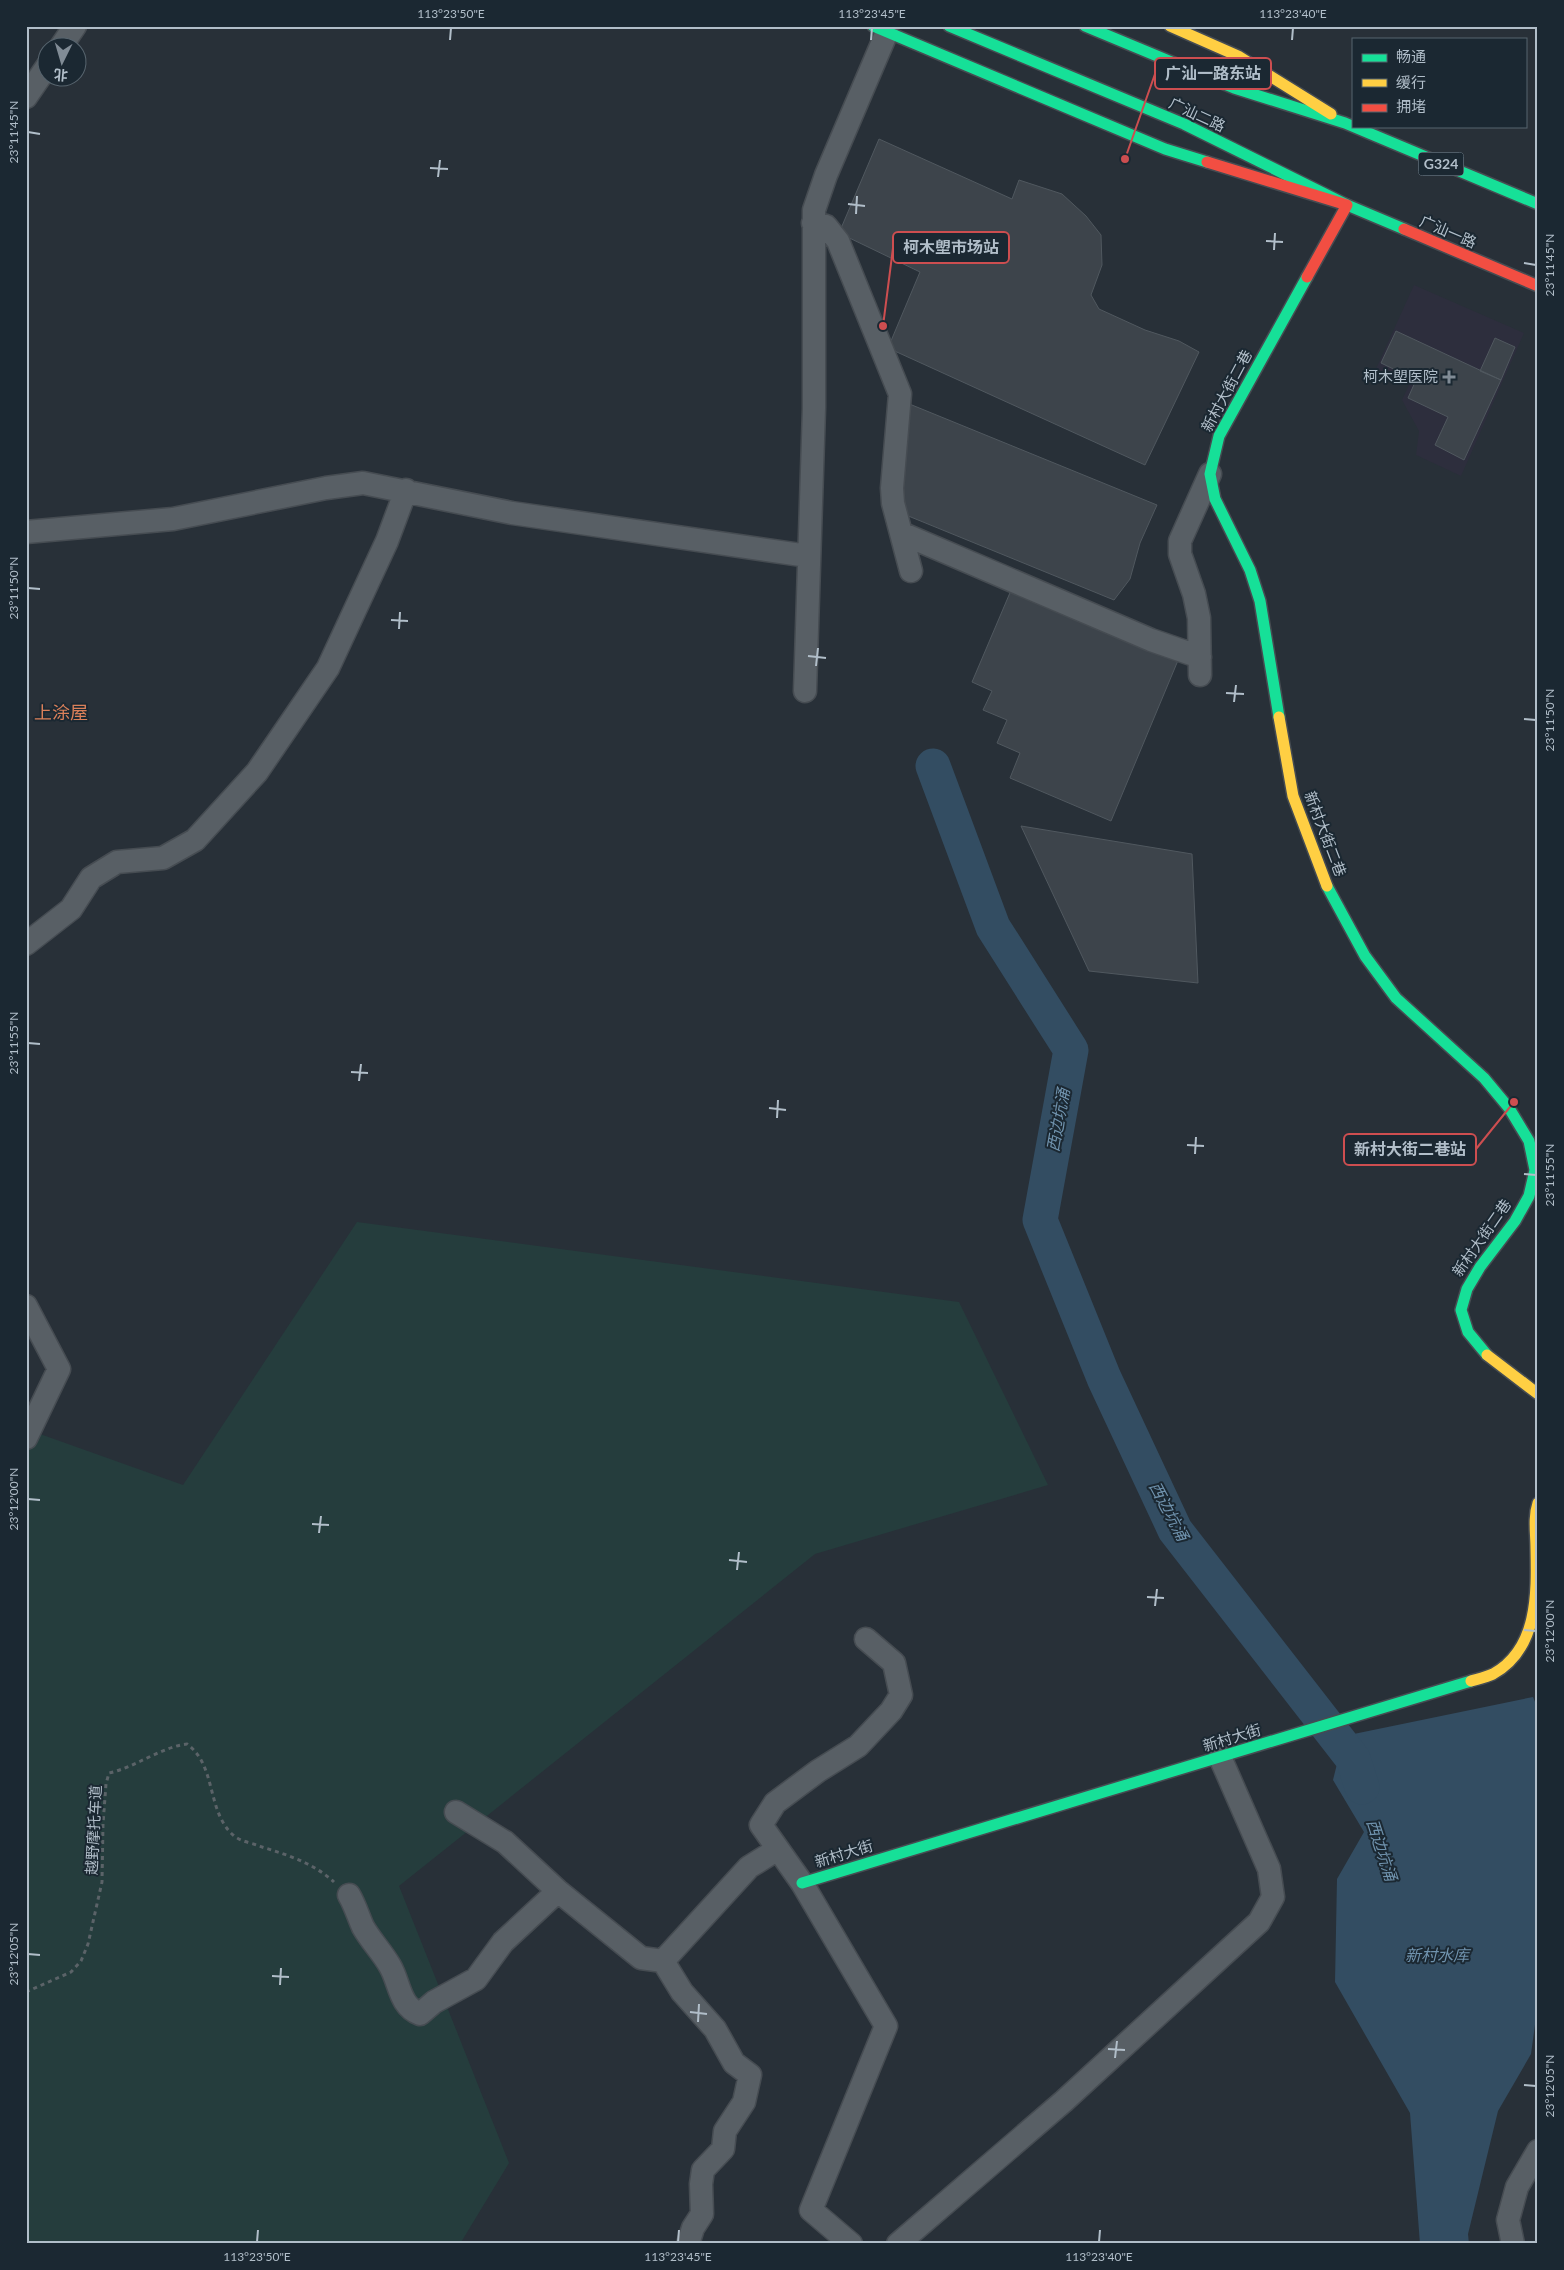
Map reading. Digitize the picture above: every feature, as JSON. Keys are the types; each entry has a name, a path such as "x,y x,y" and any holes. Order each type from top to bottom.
{"main road":[{"name":"广汕二路","path":"949,26 1184,124 1347,205"},
{"name":"G324","path":"1085,26 1234,88 1352,126"},
{"path":"1170,26 1238,56 1345,123"},
{"path":"880,29 1165,149 1347,205"},
{"name":"G324","path":"1357,128 1538,204"},
{"name":"广汕一路","path":"1347,205 1538,286"},
{"name":"新村大街二巷","path":"1347,205 1219,436 1210,474 1221,514 1250,570 1260,601 1294,802 1319,869 1362,950 1396,998 1494,1091 1512,1113 1529,1142 1534,1177 1530,1193 1509,1230 1464,1290 1460,1306 1462,1320 1475,1342 1538,1394"},
{"name":"新村大街","path":"802,1883 1493,1674 1518,1653 1534,1635 1537,1575 1535,1512 1538,1503"}],"street":[{"path":"67,38 75,26"},
{"path":"805,691 814,408 813,223 822,183 880,29"},
{"path":"26,97 38,80"},
{"path":"813,223 826,226 838,241 900,394 892,488 911,571"},
{"path":"901,533 1151,640 1200,666 1199,618 1194,594 1180,554 1180,541 1210,474"},
{"path":"26,532 173,519 326,488 363,483 406,490 512,514 808,556"},
{"path":"26,944 71,909 91,878 117,862 163,858 195,840 257,772 328,668 387,541 406,490"},
{"path":"26,1306 59,1369 26,1438"},
{"path":"851,2244 811,2210 886,2026 802,1883 760,1824 776,1802 818,1771 858,1746 891,1711 901,1694 894,1663 866,1639"},
{"path":"898,2244 1064,2101 1259,1922 1273,1897 1270,1869 1220,1757"},
{"path":"456,1812 505,1842 558,1891 641,1958 663,1961"},
{"path":"663,1961 749,1867 778,1849"},
{"path":"348,1895 356,1906 363,1926 390,1966 403,2000 410,2010 420,2014 434,2002 476,1979 504,1942 558,1891"},
{"path":"663,1961 682,1992 715,2029 734,2062 750,2075 744,2102 725,2131 723,2149 703,2170 700,2184 702,2214 693,2228 688,2244"},
{"path":"1513,2244 1508,2220 1517,2188 1538,2151"}],"path":[{"name":"越野摩托车道","path":"26,1992 71,1972 82,1961 102,1882 102,1824 106,1784 109,1774 140,1763 176,1745 188,1744 196,1750 204,1763 217,1810 234,1836 312,1865 348,1895"}],"shaded area":[{"name":"柯木塱医院","path":"1414,285 1524,333 1461,476 1416,455 1419,431 1402,400 1409,385 1376,369"}],"green space":[{"path":"357,1222 959,1302 1048,1485 815,1554 399,1886 509,2163 460,2244 26,2244 26,1429 183,1485"}],"water":[{"name":"新村水库","path":"1533,1697 1538,1709 1538,2003 1531,2054 1498,2111 1468,2234 1469,2244 1420,2244 1410,2113 1335,1982 1337,1879 1364,1832 1333,1780 1344,1736"}],"building":[{"path":"879,139 1012,199 1019,180 1062,194 1086,216 1101,235 1102,265 1091,295 1099,309 1145,330 1179,341 1199,352 1145,465 888,348 920,272 839,233"},
{"path":"1396,331 1501,380 1464,460 1435,445 1448,417 1408,398 1416,380 1381,363"},
{"path":"1495,338 1515,347 1501,380 1480,371"},
{"path":"907,403 1157,505 1140,543 1130,579 1114,600 901,513"},
{"path":"1012,588 1179,658 1111,821 1010,778 1020,753 997,743 1007,720 983,710 992,691 972,682"},
{"path":"1021,826 1192,854 1198,983 1089,971"}],"waterway":[{"name":"西边坑涌","path":"933,766 993,927 1071,1050 1040,1220 1104,1378 1175,1530 1353,1759 1362,1787"}],"traffic: fast":[{"path":"873,26 1165,149 1207,162"},
{"path":"949,26 1184,124 1347,205 1404,229"},
{"path":"1085,26 1234,88 1352,126"},
{"path":"1357,128 1538,204"},
{"path":"1279,717 1260,601 1250,570 1215,499 1210,474 1219,436 1307,277"},
{"path":"1327,886 1365,956 1396,998 1484,1078 1509,1108 1529,1141 1535,1170 1529,1196 1515,1221 1480,1267 1467,1289 1461,1310 1468,1332 1487,1355"},
{"path":"802,1883 1471,1681"}],"traffic: slow":[{"path":"1170,26 1238,56 1331,114"},
{"path":"1279,717 1293,796 1327,886"},
{"path":"1487,1355 1538,1394"},
{"path":"1471,1681 1493,1674 1508,1663 1519,1650 1527,1635 1535,1602 1535,1520 1538,1503"}],"traffic: jam":[{"path":"1207,162 1347,205 1307,277"},
{"path":"1404,229 1538,286"}],"place":[{"name":"广汕一路东站","path":"1125,159"},
{"name":"柯木塱市场站","path":"883,326"},
{"name":"柯木塱医院","path":"1449,377"},
{"name":"新村大街二巷站","path":"1514,1102"}],"district":[{"name":"上涂屋","path":"61,713"}]}
